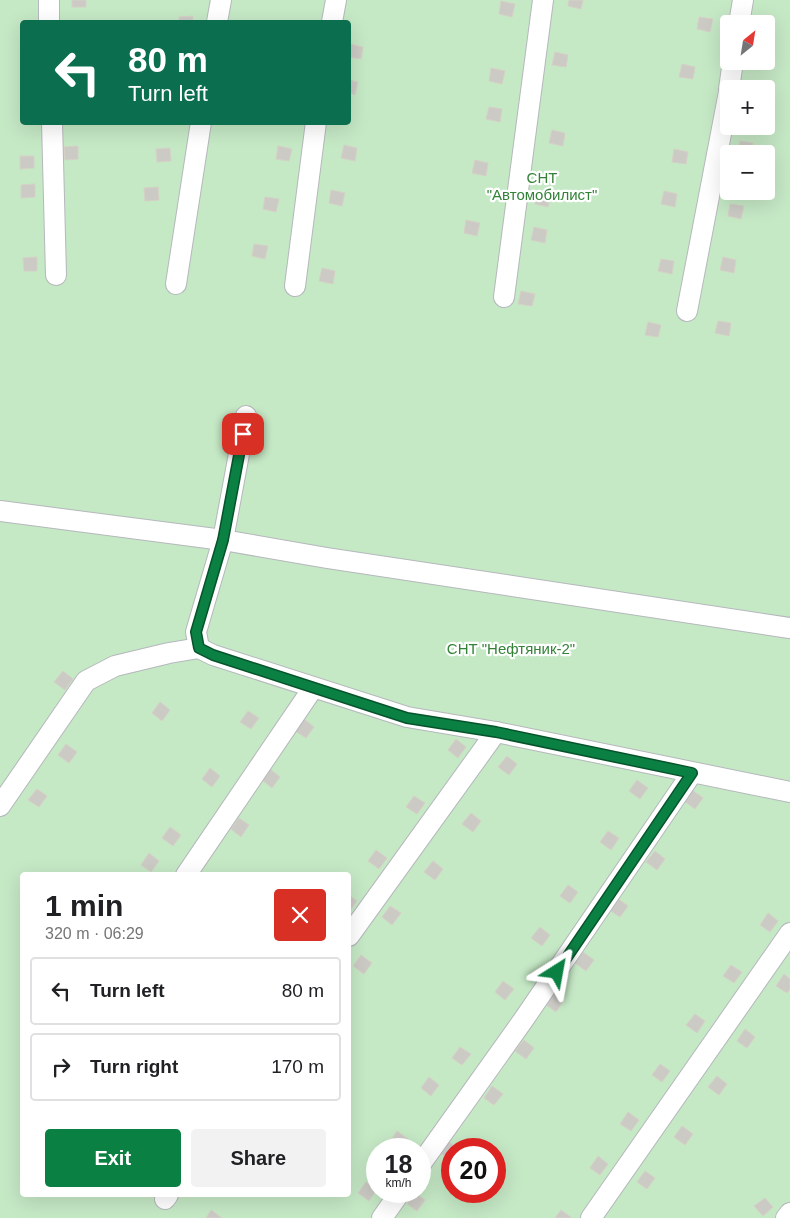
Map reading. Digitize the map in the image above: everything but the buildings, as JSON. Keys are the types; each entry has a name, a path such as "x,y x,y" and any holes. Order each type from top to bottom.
{"lane":[{"path":"49,0 49,20"},
{"path":"217,20 221,0"},
{"path":"332,20 336,0"},
{"path":"504,297 544,0"},
{"path":"740,15 743,0"},
{"path":"52,125 56,275"},
{"path":"176,284 201,125"},
{"path":"295,286 316,125"},
{"path":"687,311 720,135"},
{"path":"199,648 196,632 223,540 246,416"},
{"path":"0,511 223,540 327,558 790,628"},
{"path":"0,806 86,682 115,666 199,648 213,655 407,718 496,732 790,792"},
{"path":"188,872 314,688"},
{"path":"351,933 496,732"},
{"path":"431,1150 524,1019 692,773"},
{"path":"592,1218 790,933"},
{"path":"382,1218 393,1203"},
{"path":"786,1218 790,1213"}],"green space":[{"name":"СНТ \"Нефтяник-2\"","path":"0,0 790,0 790,1218 0,1218"}],"route":[{"path":"243,434 223,540 196,632 199,648 213,655 407,718 496,732 692,773 557,972"}],"park label":[{"name":"СНТ \"Автомобилист\"","path":"542,186"}]}
